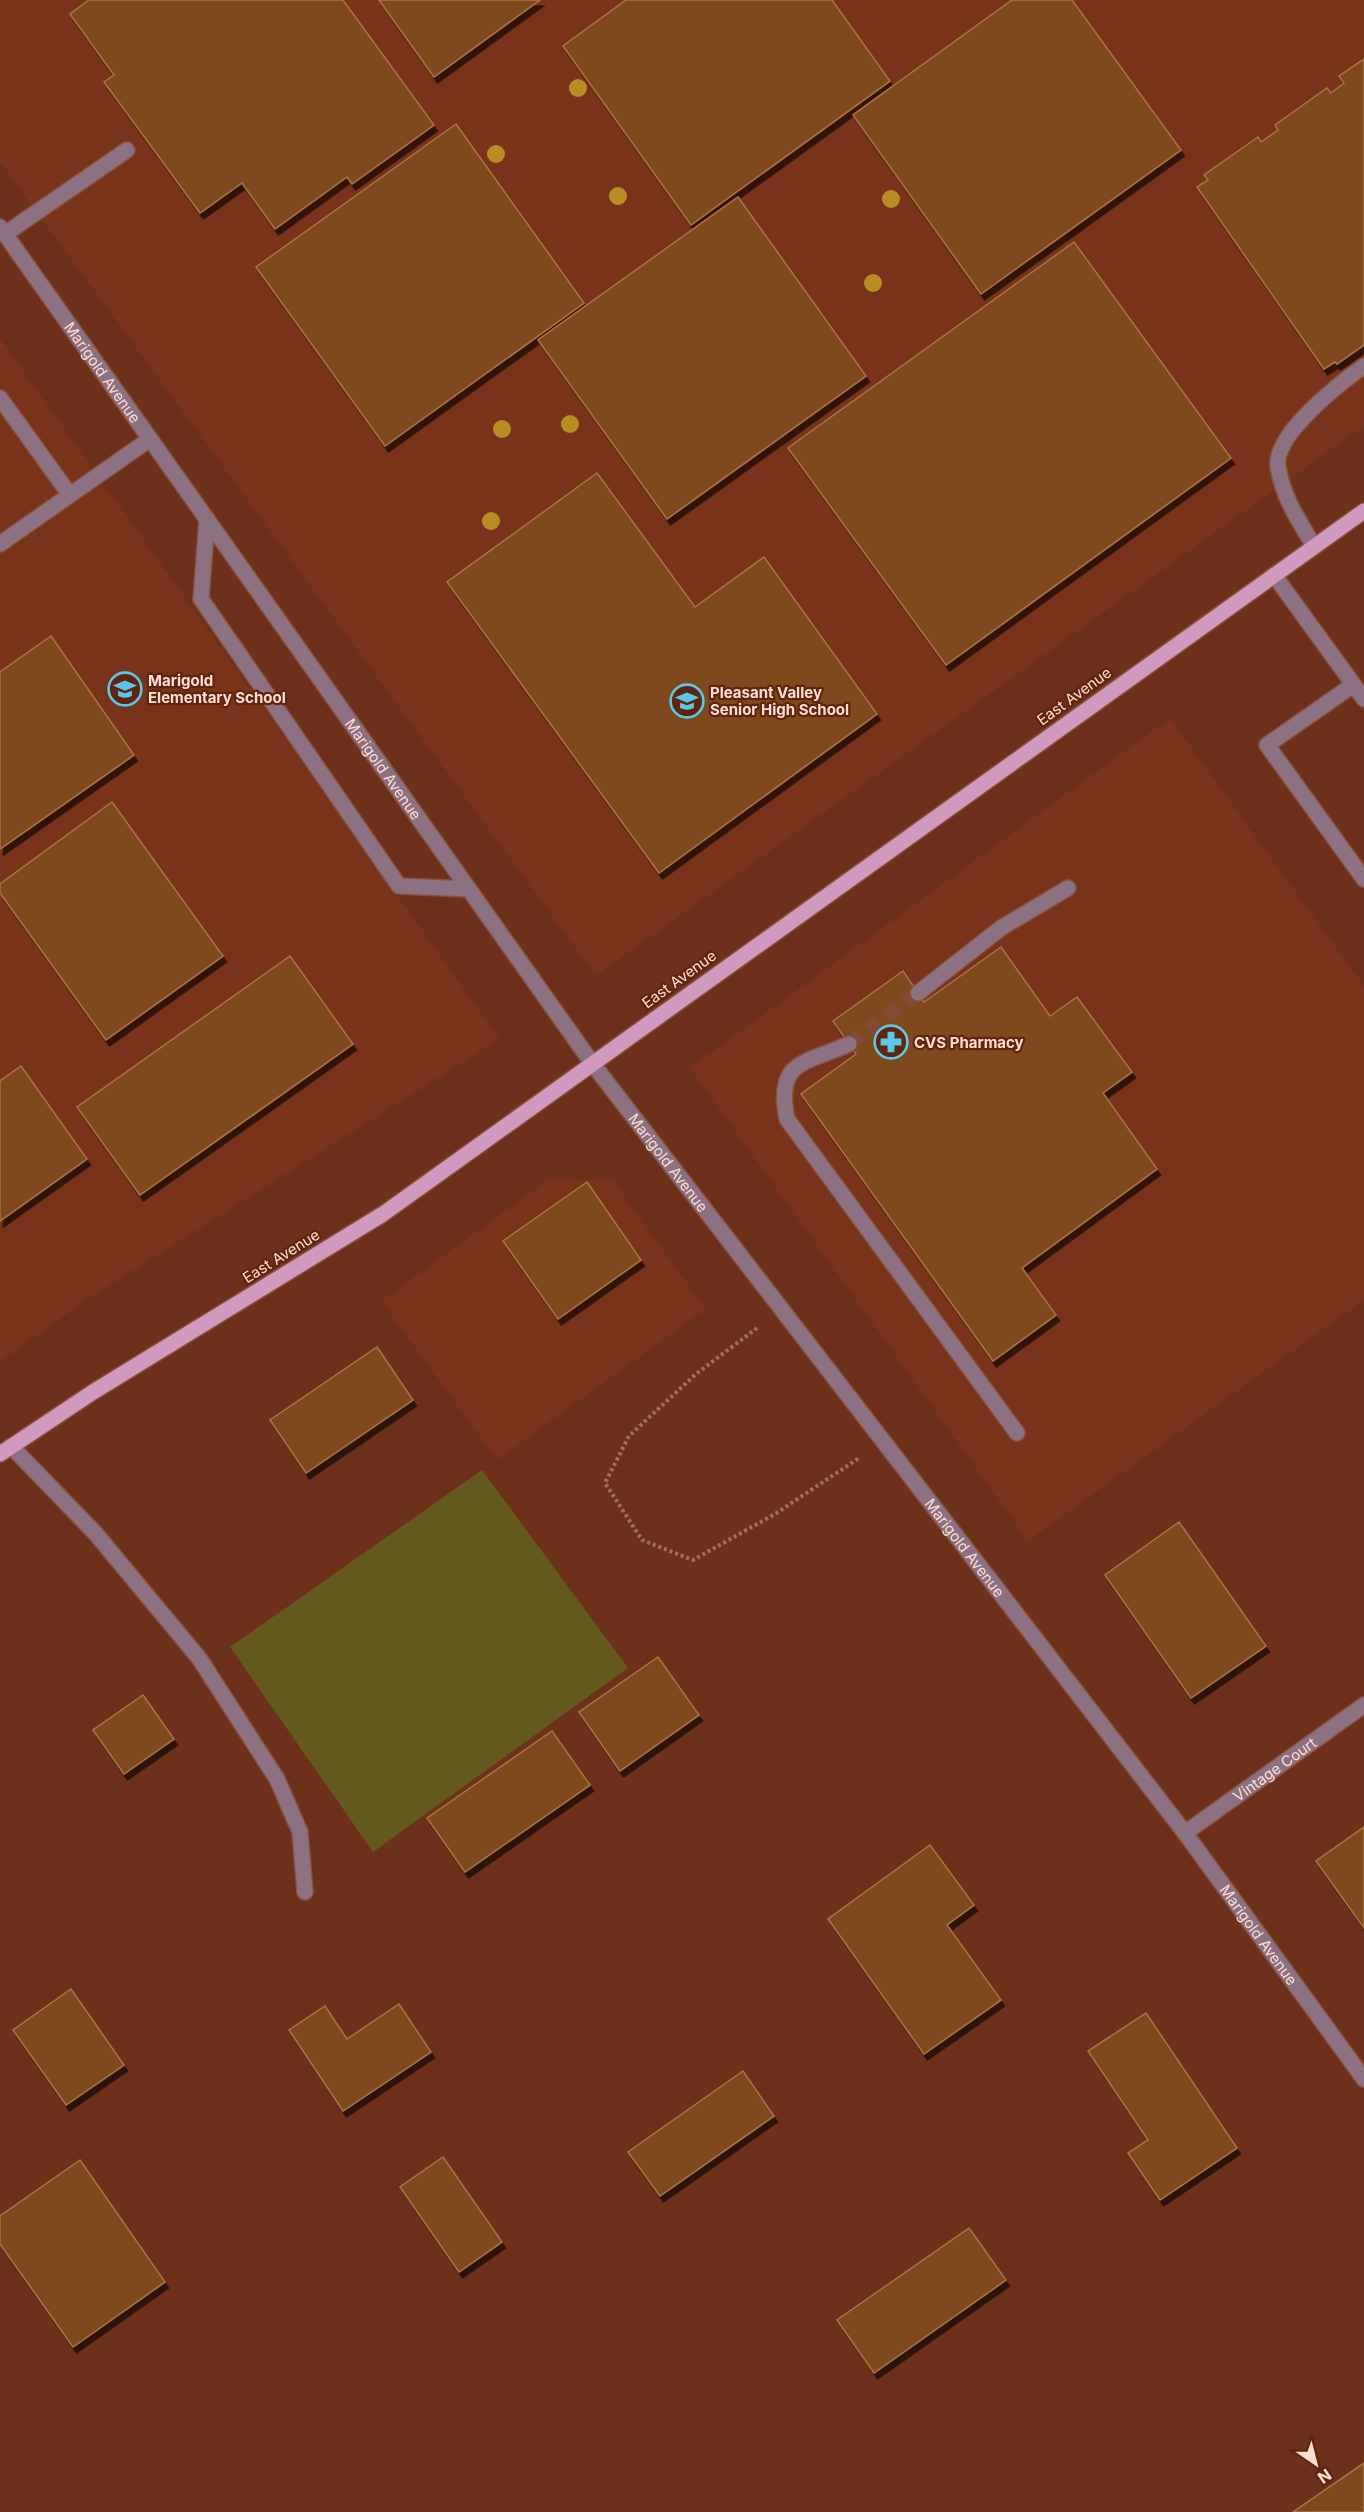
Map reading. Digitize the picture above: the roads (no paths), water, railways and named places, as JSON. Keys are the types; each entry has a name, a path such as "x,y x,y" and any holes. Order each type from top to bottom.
{"main road":[{"name":"East Avenue","path":"5,1450 93,1392 383,1214 1364,511"}],"street":[{"path":"3,230 127,150"},
{"name":"Marigold Avenue","path":"3,230 592,1063 1185,1833 1364,2079"},
{"path":"1314,546 1286,498 1277,463 1292,429 1335,387 1364,366"},
{"path":"0,398 70,495"},
{"path":"0,544 150,439"},
{"path":"207,519 201,599 399,886 469,889"},
{"path":"1274,575 1364,699"},
{"path":"1353,685 1267,745 1364,879"},
{"path":"918,993 1001,928 1068,888"},
{"path":"849,1044 812,1058 789,1073 782,1095 787,1119 1017,1433"},
{"path":"5,1450 96,1534 199,1658 277,1779 300,1832 305,1892"},
{"name":"Vintage Court","path":"1185,1833 1364,1705"}],"tunnel":[{"path":"849,1044 918,993"}],"place":[{"name":"Marigold Elementary School","path":"125,689"},
{"name":"Pleasant Valley Senior High School","path":"687,701"},
{"name":"CVS Pharmacy","path":"891,1042"}]}
